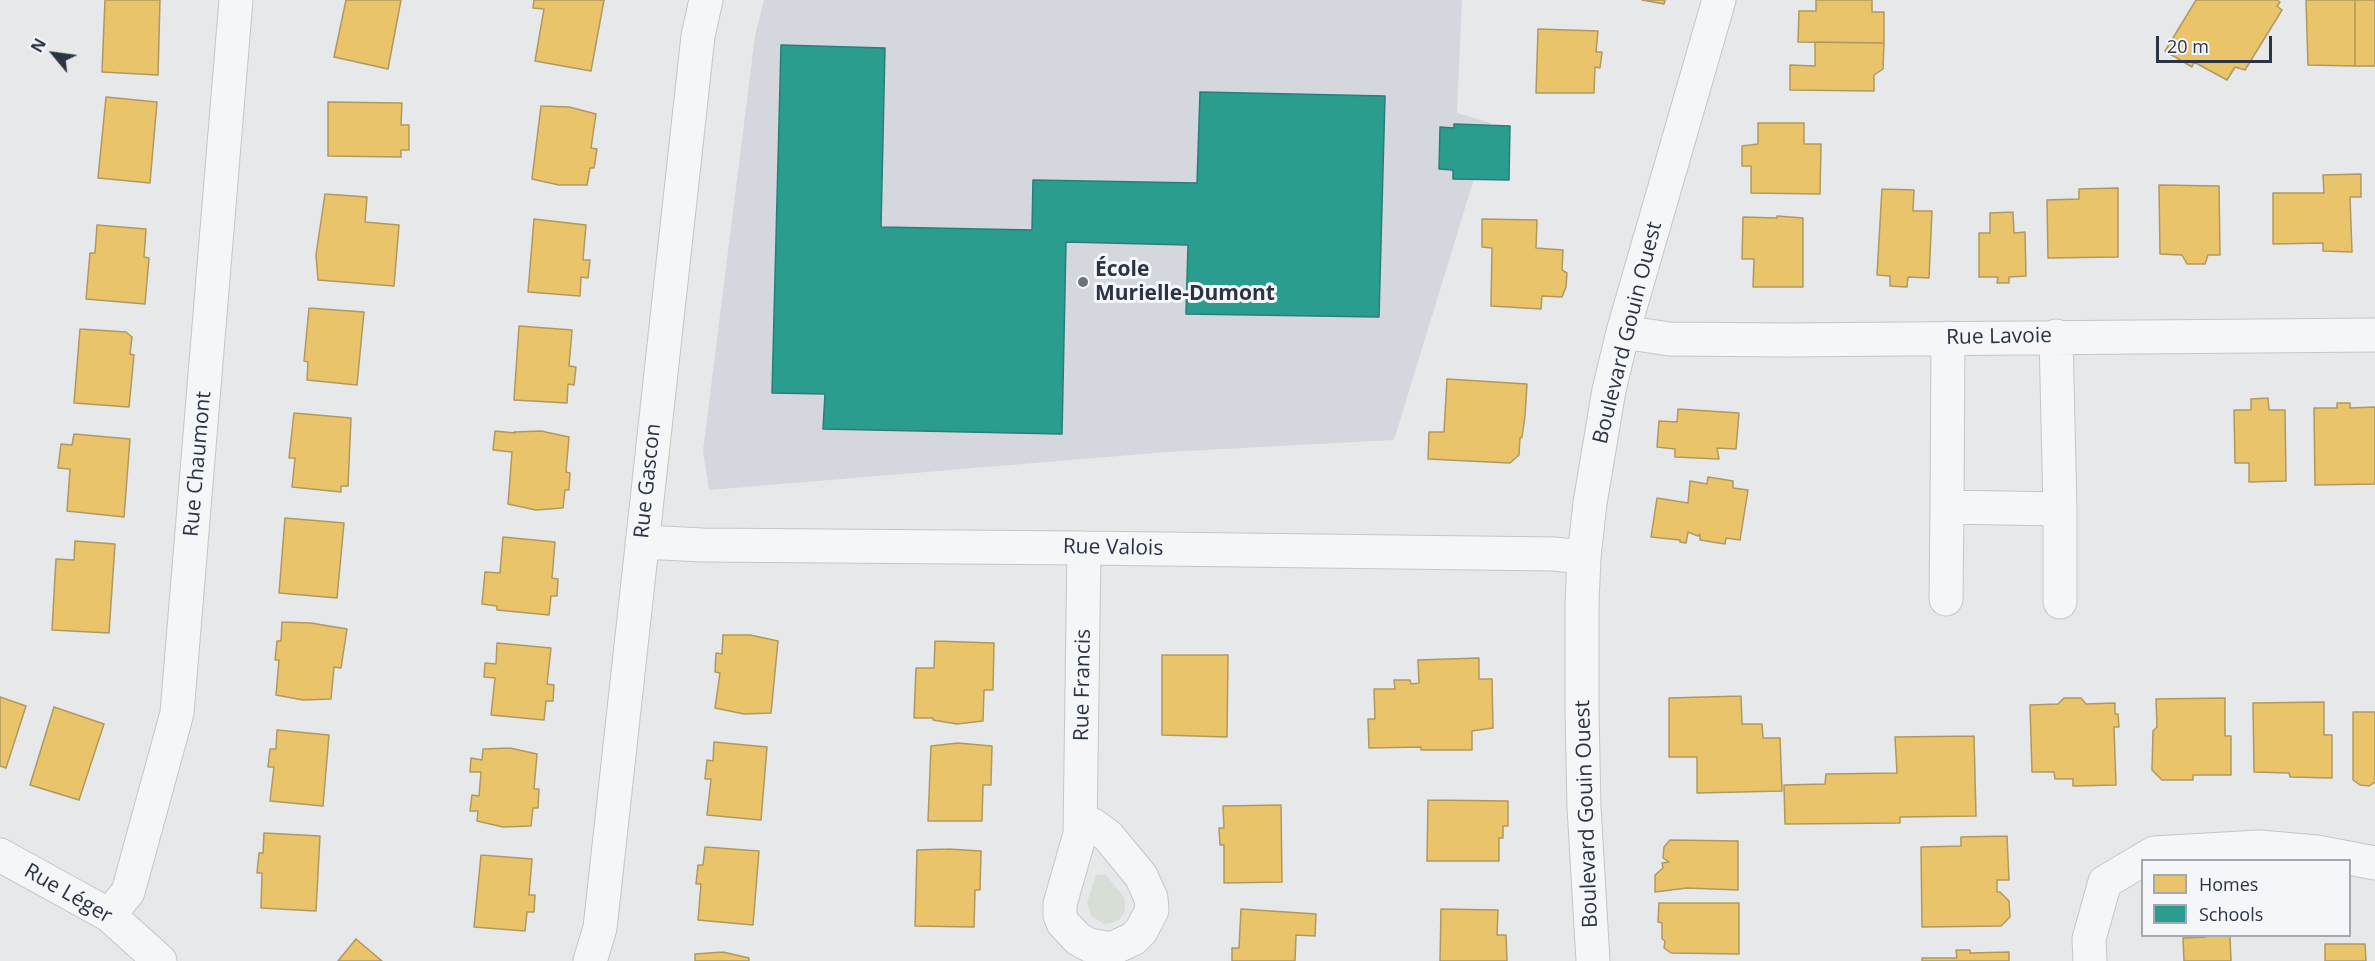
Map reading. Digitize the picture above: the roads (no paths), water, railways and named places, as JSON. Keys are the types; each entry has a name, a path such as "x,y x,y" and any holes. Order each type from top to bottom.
{"street":[{"name":"Rue Chaumont","path":"109,915 128,892 177,713 236,0"},
{"name":"Rue Gascon","path":"590,961 600,928 698,36 706,0"},
{"name":"Boulevard Gouin Ouest","path":"1593,961 1584,807 1582,653 1584,556 1602,429 1623,332 1719,0"},
{"name":"Rue Lavoie","path":"1623,332 1669,339 2375,335"},
{"path":"2056,336 2060,602"},
{"path":"1946,599 1948,338"},
{"path":"1947,507 2060,509"},
{"name":"Rue Valois","path":"642,542 715,545 1584,556"},
{"name":"Rue Francis","path":"1080,822 1084,548"},
{"path":"2144,859 2154,853 2259,847 2317,852 2375,863"},
{"name":"Rue Léger","path":"0,855 109,915 160,961"},
{"path":"2090,961 2089,939 2105,882 2141,861"}],"place":[{"name":"École Murielle-Dumont","path":"1083,282"}]}
